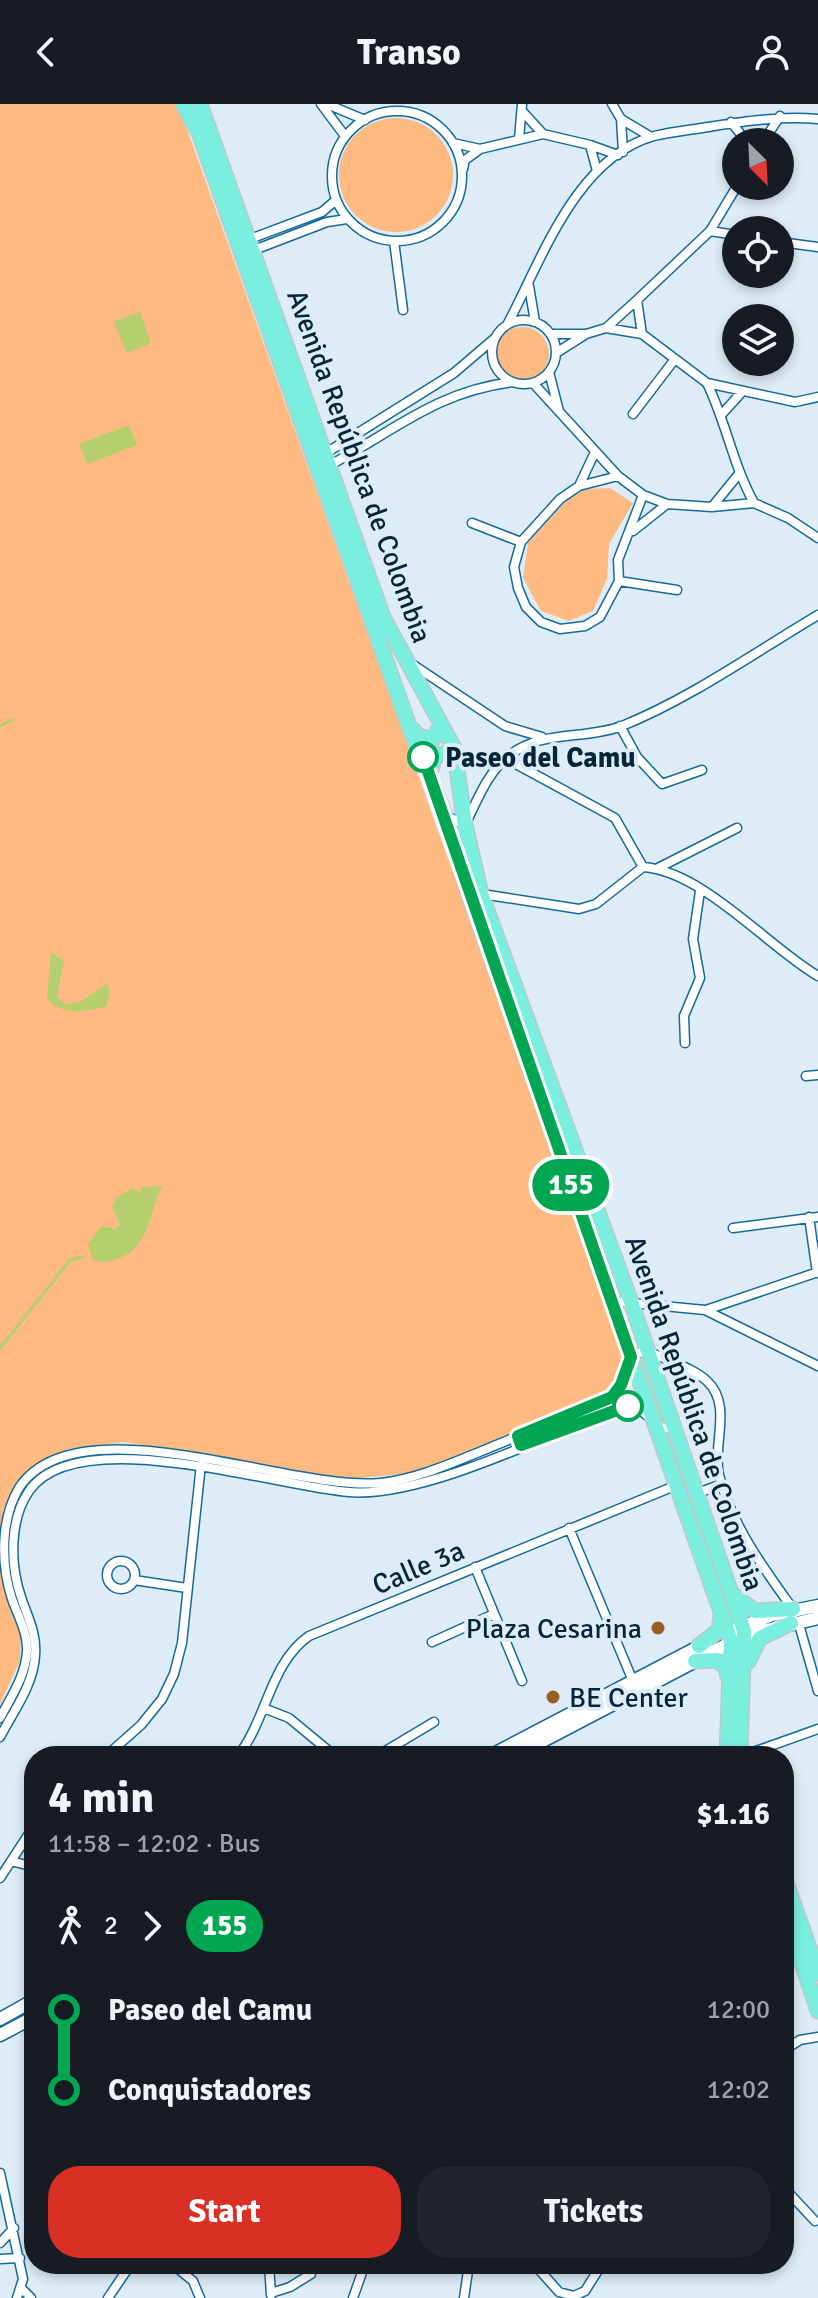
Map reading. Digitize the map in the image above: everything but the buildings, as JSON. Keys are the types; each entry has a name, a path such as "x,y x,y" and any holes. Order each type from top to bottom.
{"main road":[{"name":"Avenida República de Colombia","path":"183,104 199,133 409,726 445,815 721,1612 736,1634"},
{"name":"Avenida República de Colombia","path":"200,104 383,617 456,759 465,825 481,894 632,1305 731,1593 736,1634 740,1746"},
{"path":"409,726 428,740 437,737 441,725"},
{"path":"430,773 435,756 447,753 456,759"},
{"path":"731,1593 755,1611 794,1618 818,1618"},
{"path":"697,1654 722,1663 736,1681 760,1638 818,1606"},
{"path":"697,1654 719,1630 721,1612"},
{"path":"532,1746 736,1634 794,1618"},
{"name":"Avenida República de Colombia","path":"728,1746 736,1681"},
{"path":"511,1746 636,1687"},
{"path":"794,1905 818,1973"},
{"path":"794,1939 818,2011"},
{"path":"0,2019 24,2006"},
{"path":"0,2035 24,2023"}],"street":[{"path":"324,104 365,120"},
{"path":"324,104 345,136"},
{"path":"612,104 621,119 651,137"},
{"path":"522,107 543,134"},
{"path":"519,139 522,107"},
{"path":"462,174 453,143 441,128 414,114 384,113 365,120 345,136 332,167 336,200 347,219 361,231 394,241 424,235 448,217 456,204 465,160 480,149 543,134 620,154"},
{"path":"328,459 454,373 495,338 507,325 550,236 597,171 620,154 651,137 731,122 780,116 818,119"},
{"path":"772,128 780,116"},
{"path":"620,154 621,119"},
{"path":"731,122 736,128"},
{"path":"453,143 480,149"},
{"path":"590,145 597,171"},
{"path":"252,244 322,212 336,200"},
{"path":"556,353 586,334 606,328 710,231 729,200"},
{"path":"252,244 347,219"},
{"path":"710,231 722,233"},
{"path":"394,241 403,310"},
{"path":"794,244 818,247"},
{"path":"528,286 535,322"},
{"path":"637,300 642,334"},
{"path":"507,325 526,320 535,322 551,334 586,334"},
{"path":"606,328 642,334 707,383 741,393 795,402 818,397"},
{"path":"551,334 556,353 549,372 559,412"},
{"path":"495,338 493,358 497,368 513,382"},
{"path":"633,414 675,359"},
{"path":"328,459 443,398 487,385 533,383 549,372"},
{"path":"533,383 618,476 643,495 667,504 712,507 754,503 788,518 818,538"},
{"path":"707,383 722,414 738,475 754,503"},
{"path":"722,414 741,393"},
{"path":"579,486 595,452"},
{"path":"712,507 738,475"},
{"path":"618,476 579,486 560,499 521,542 514,567 518,588 526,607 541,622 560,629 585,626 600,617 619,581 618,560 632,531 643,495"},
{"path":"632,531 667,504"},
{"path":"472,523 521,542"},
{"path":"619,581 677,590"},
{"path":"445,815 465,825 505,758 543,737 620,726 678,699 818,615"},
{"path":"401,655 505,726 543,737"},
{"path":"620,726 634,753 662,784 702,770"},
{"path":"505,758 615,818 643,867"},
{"path":"658,868 737,828"},
{"path":"481,894 579,909 596,904 643,867 658,868 748,921 790,960 818,976"},
{"path":"685,1043 684,1016 700,978 693,939 700,891"},
{"path":"806,1076 818,1075"},
{"path":"705,1310 817,1272 814,1217 733,1228"},
{"path":"611,1301 705,1310 818,1366"},
{"path":"519,1441 612,1397 621,1385 631,1357 646,1350 696,1374 715,1392 720,1405 717,1457 722,1484 760,1565 794,1618 818,1691"},
{"path":"0,1737 27,1674 26,1636 4,1564 7,1517 20,1488 49,1462 92,1451 144,1451 322,1484 379,1483 446,1470 619,1407 644,1412 657,1427 675,1429"},
{"path":"117,1746 141,1725 162,1699 174,1674 182,1643 201,1463"},
{"path":"698,1493 722,1484"},
{"name":"Calle 3a","path":"244,1746 266,1709 284,1659 309,1636 677,1485"},
{"path":"569,1528 636,1687"},
{"path":"475,1567 522,1681"},
{"path":"134,1580 187,1588"},
{"path":"432,1642 494,1614"},
{"path":"0,1718 27,1674"},
{"path":"266,1709 289,1718 323,1746"},
{"path":"394,1746 434,1722"},
{"path":"770,1746 818,1729"},
{"path":"0,1878 24,1841"},
{"path":"11,1861 24,1864"},
{"path":"794,2044 818,2037"},
{"path":"0,2173 20,2258 22,2289 17,2298"},
{"path":"794,2198 815,2221"},
{"path":"0,2243 14,2228"},
{"path":"0,2259 20,2258"},
{"path":"108,2298 124,2274"},
{"path":"184,2274 193,2281 200,2298"},
{"path":"270,2274 271,2295 303,2281 311,2274"},
{"path":"353,2298 361,2274"},
{"path":"464,2298 468,2274"},
{"path":"543,2274 559,2292 574,2296 585,2291 596,2274"},
{"path":"22,2289 31,2298"}],"shaded area":[{"path":"0,104 178,104 626,1356 623,1373 609,1394 515,1436 408,1474 342,1479 124,1442 68,1449 27,1470 3,1510 0,1561"},
{"path":"396,118 418,122 436,135 449,153 453,175 449,197 436,215 418,228 396,232 374,228 356,215 343,197 339,175 343,153 356,135 374,122"},
{"path":"140,312 151,343 126,353 114,321"},
{"path":"522,327 541,335 549,354 541,373 522,381 503,373 495,354 503,335"},
{"path":"129,425 137,445 87,464 79,444"},
{"path":"610,488 633,503 609,544 607,579 593,611 569,621 541,611 523,578 528,543 565,502 585,489"},
{"path":"51,952 64,960 57,997 65,1004 80,1002 107,984 110,990 107,1006 83,1011 67,1010 47,999"},
{"path":"162,1186 147,1229 136,1247 114,1260 101,1262 92,1259 88,1244 102,1226 115,1229 120,1225 112,1207 116,1198 133,1188 140,1193 142,1187"},
{"path":"0,1569 21,1636 20,1661 0,1704"}],"waterway":[{"path":"0,726 13,720"},
{"path":"0,1348 70,1260 83,1257"}],"bus line":[{"name":"155","path":"423,757 631,1357 627,1373 612,1397 518,1436 521,1445 628,1406"}],"place":[{"name":"Paseo del Camu","path":"423,757"},
{"name":"Plaza Cesarina","path":"658,1628"},
{"name":"BE Center","path":"553,1697"}]}
